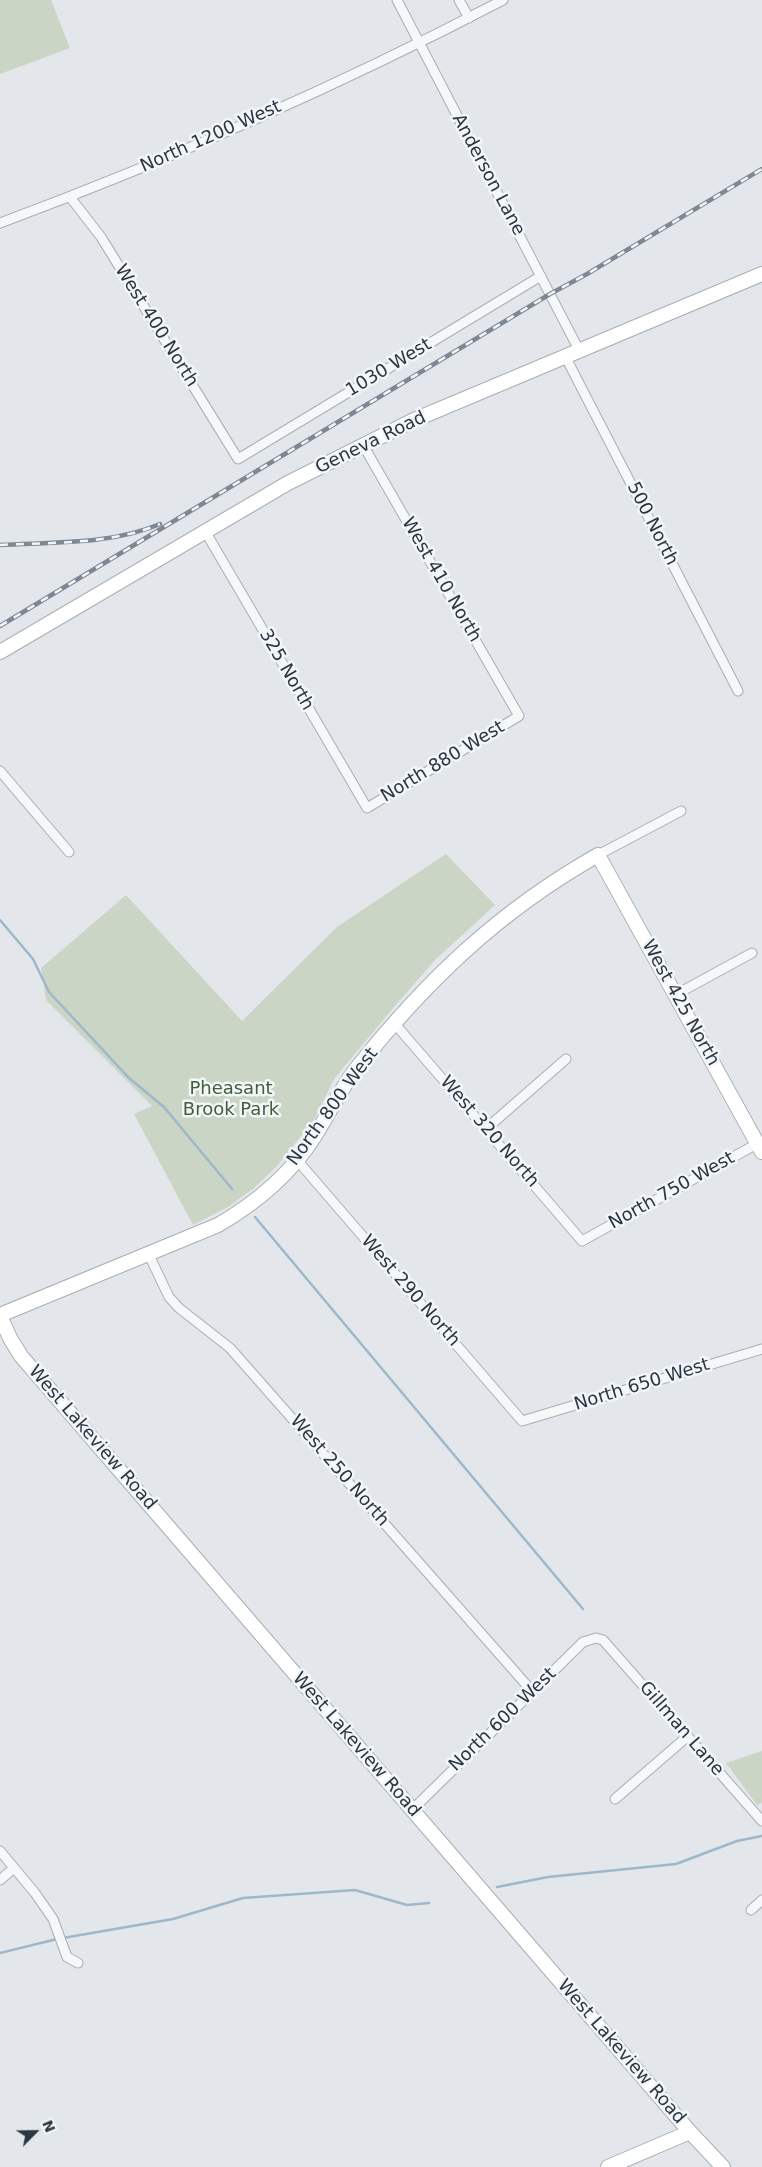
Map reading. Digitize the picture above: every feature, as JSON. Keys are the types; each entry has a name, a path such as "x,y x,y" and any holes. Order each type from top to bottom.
{"street":[{"name":"Anderson Lane","path":"397,0 580,350"},
{"path":"459,0 468,18"},
{"name":"North 1200 West","path":"0,223 172,156 419,44 503,0"},
{"name":"West 400 North","path":"70,197 101,238 238,459"},
{"name":"Geneva Road","path":"0,652 288,483 363,445 414,420 762,274"},
{"name":"1030 West","path":"238,459 541,276"},
{"name":"500 North","path":"565,356 738,691"},
{"name":"West 410 North","path":"363,445 519,716"},
{"name":"325 North","path":"205,531 367,808"},
{"name":"North 880 West","path":"367,808 519,716"},
{"path":"0,771 69,852"},
{"name":"North 800 West","path":"0,1315 149,1255 218,1225 244,1210 297,1160 313,1139 349,1079 429,984 489,928 548,885 598,855 680,811"},
{"name":"West 425 North","path":"598,855 760,1145"},
{"path":"676,995 752,953"},
{"name":"West 320 North","path":"395,1024 487,1128 582,1241"},
{"path":"487,1128 566,1059"},
{"name":"North 750 West","path":"582,1241 760,1145"},
{"name":"West 290 North","path":"297,1160 522,1421"},
{"name":"West 250 North","path":"149,1255 169,1296 179,1308 230,1348 531,1690"},
{"name":"West Lakeview Road","path":"0,1315 10,1338 21,1356 690,2132 723,2167"},
{"name":"North 650 West","path":"522,1421 762,1349"},
{"name":"North 600 West","path":"412,1810 531,1690 583,1642 589,1639 598,1639"},
{"name":"Gillman Lane","path":"598,1639 603,1640 762,1821"},
{"path":"616,1799 688,1736"},
{"path":"0,1851 35,1893 53,1919 67,1957 78,1963"},
{"path":"0,1880 14,1868"},
{"path":"751,1910 762,1900"},
{"path":"608,2167 690,2132"}],"green space":[{"path":"0,0 51,0 70,48 0,74"},
{"name":"Pheasant Brook Park","path":"446,854 495,905 436,959 394,1007 334,1079 314,1120 277,1166 254,1188 228,1207 193,1225 134,1114 152,1106 46,1000 41,968 126,895 242,1021 337,927"},
{"path":"762,1751 762,1803 757,1805 726,1763"}],"waterway":[{"path":"0,920 33,959 49,992 129,1078 164,1107 232,1189"},
{"path":"255,1217 583,1609"},
{"path":"497,1887 548,1877 676,1864 737,1841 762,1836"},
{"path":"63,1938 173,1919 243,1898 355,1890 407,1905 429,1903"},
{"path":"0,1953 57,1939"}],"railway":[{"path":"0,626 550,294 587,274 762,169"},
{"path":"0,545 61,543 101,539 141,531 160,524"}]}
